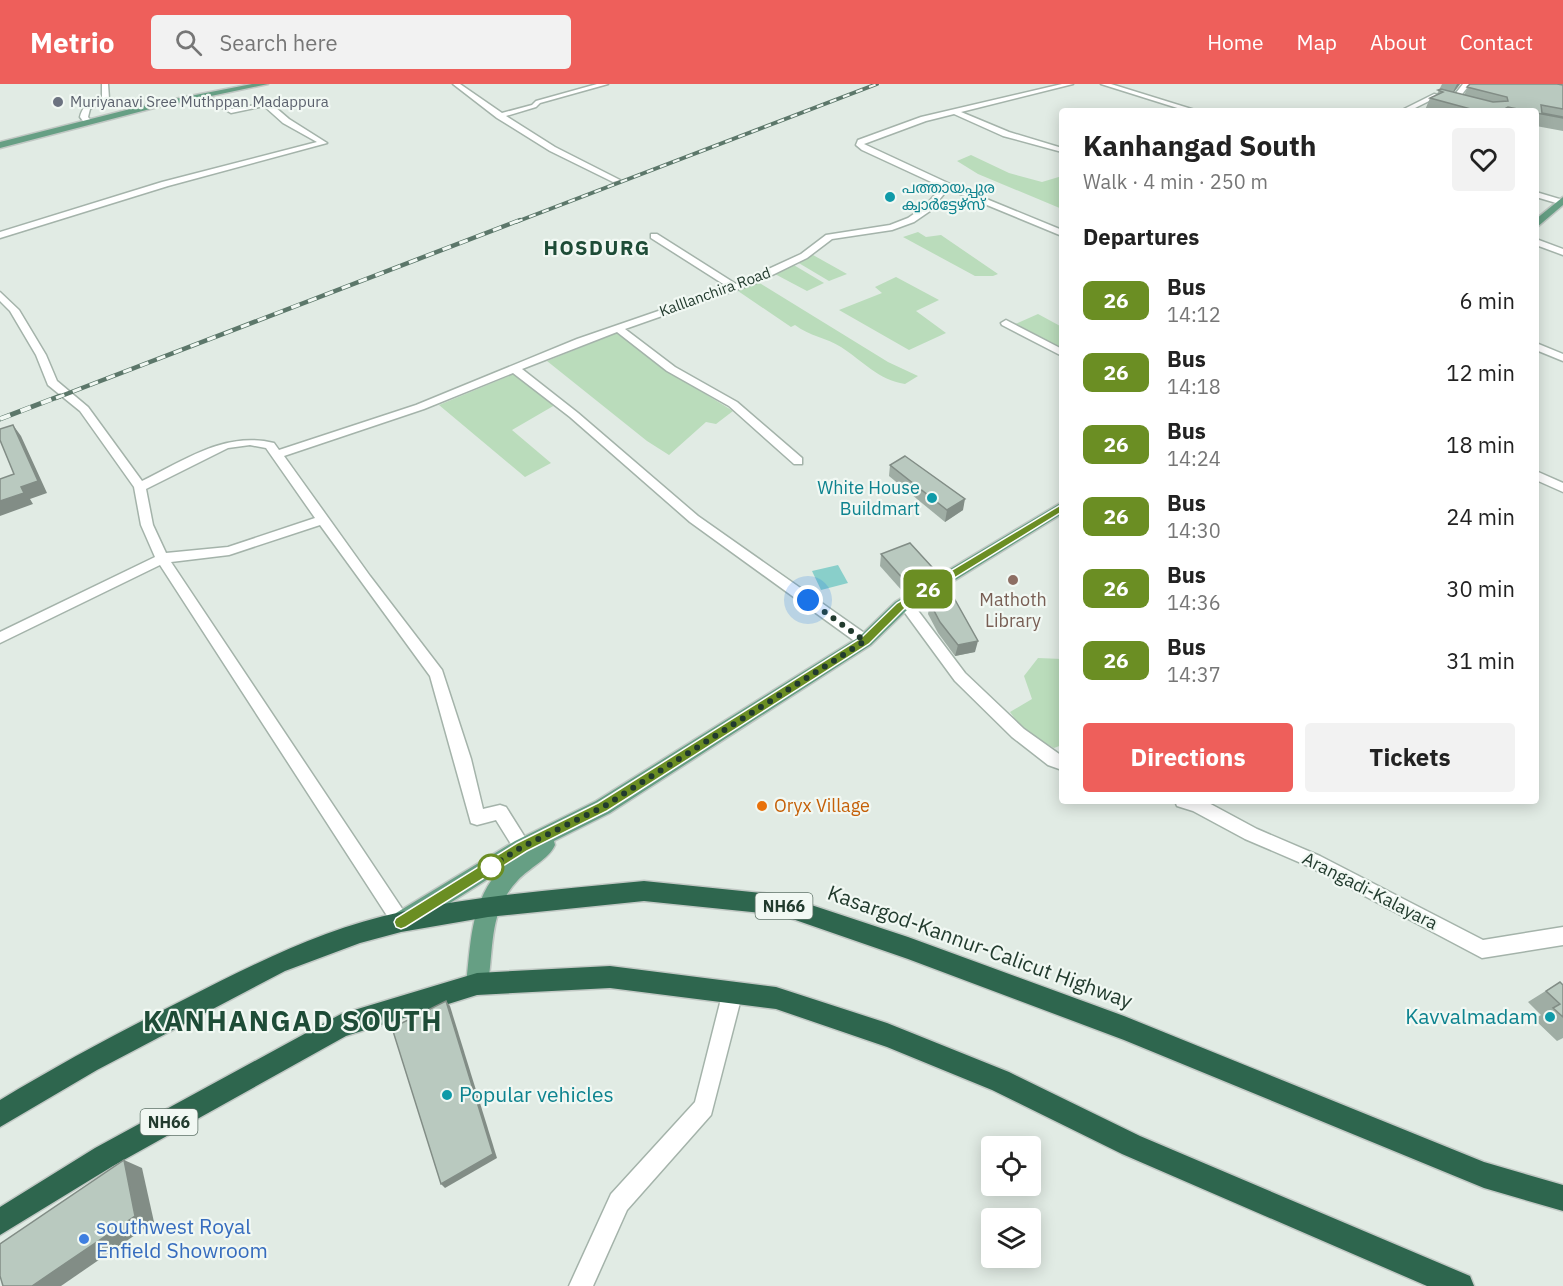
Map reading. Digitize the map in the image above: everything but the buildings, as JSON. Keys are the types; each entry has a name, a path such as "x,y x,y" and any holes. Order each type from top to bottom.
{"highway":[{"name":"Kasargod-Kannur-Calicut Highway","path":"0,1114 88,1061 278,963 360,933 401,922 488,907 645,891 781,905 908,948 1124,1028 1484,1175 1563,1198"},
{"name":"NH66","path":"0,1222 104,1157 341,1026 477,984 610,977 776,998 887,1035 1000,1081 1131,1145 1460,1286"}],"main road":[{"path":"0,145 264,84"},
{"path":"1541,217 1562,202"},
{"path":"477,984 488,907 504,880 533,853 865,641 905,603 1059,509"},
{"path":"401,922 522,847 603,807"}],"street":[{"path":"89,123 84,117 86,106 106,99 105,84"},
{"path":"456,84 500,116 568,158 616,180"},
{"path":"500,116 534,106 538,102 605,84"},
{"path":"1059,232 946,186 860,145 861,142 871,137 924,119 1070,84"},
{"path":"1104,84 1184,108"},
{"path":"1453,101 1467,84"},
{"path":"1410,108 1434,96 1440,90"},
{"path":"0,235 165,184 323,143 286,121 273,108 265,105 231,111 205,96"},
{"path":"1434,96 1462,103"},
{"path":"955,112 1006,134 1059,149"},
{"name":"Kalllanchira Road","path":"275,455 392,415 420,408 514,368 618,328 735,287 804,256 829,237 892,227 911,220 927,209 946,186"},
{"path":"1539,195 1562,202"},
{"path":"654,236 735,287"},
{"path":"1539,243 1563,252"},
{"path":"0,295 14,310 41,355 52,383 84,409 140,488 147,525 155,547 401,922"},
{"path":"1006,323 1059,351"},
{"path":"618,328 671,369 733,404 798,461"},
{"path":"1539,347 1563,358"},
{"path":"514,368 574,415 694,519 865,641"},
{"path":"140,488 225,445 250,442 270,445 275,455 437,674 463,759 477,818 500,812 522,847"},
{"path":"1539,476 1563,488"},
{"path":"0,638 164,558 229,551 323,520"},
{"path":"905,603 960,677 1018,733 1059,762"},
{"name":"Arangadi-Kalayara","path":"1194,804 1251,834 1314,861 1482,949 1563,936"},
{"path":"581,1286 619,1202 704,1108 733,991"}],"green space":[{"path":"971,155 1009,173 1042,182 1059,177 1059,208 978,174 957,161"},
{"path":"918,232 926,237 941,235 998,274 975,276 903,237"},
{"path":"813,255 847,274 829,281 797,262"},
{"path":"792,264 824,283 807,291 773,273"},
{"path":"896,277 939,300 916,311 946,333 909,350 839,310 882,293 875,287"},
{"path":"758,282 888,362 918,376 905,384 895,382 871,369 836,344 795,325 791,327 738,291"},
{"path":"1038,314 1059,325 1059,349 1013,325"},
{"path":"617,333 630,340 660,366 733,411 716,424 706,422 669,455 647,441 547,361"},
{"path":"516,373 555,405 512,430 551,463 525,477 439,405"},
{"path":"1038,658 1059,659 1059,746 1054,748 1023,730 1010,712 1032,699 1024,676"}],"water":[{"path":"838,565 848,583 821,590 812,571"}],"railway":[{"path":"516,222 877,84"},
{"path":"56,398 520,220"},
{"path":"0,419 60,396"}],"bus line":[{"name":"26","path":"401,922 522,847 603,807 865,641 900,606 1059,509"}],"place":[{"name":"Muriyanavi Sree Muthppan Madappura","path":"58,102"},
{"name":"പത്തായപ്പുര ക്വാർട്ടേഴ്സ്","path":"890,197"},
{"name":"White House Buildmart","path":"932,498"},
{"name":"Mathoth Library","path":"1013,580"},
{"name":"Oryx Village","path":"762,806"},
{"name":"Kavvalmadam","path":"1550,1017"},
{"name":"Popular vehicles","path":"447,1095"},
{"name":"southwest Royal Enfield Showroom","path":"84,1239"}],"district":[{"name":"HOSDURG","path":"597,248"},
{"name":"KANHANGAD SOUTH","path":"293,1021"}],"route":[{"path":"491,867 482,872 522,847 603,807 865,641 808,600"}]}
